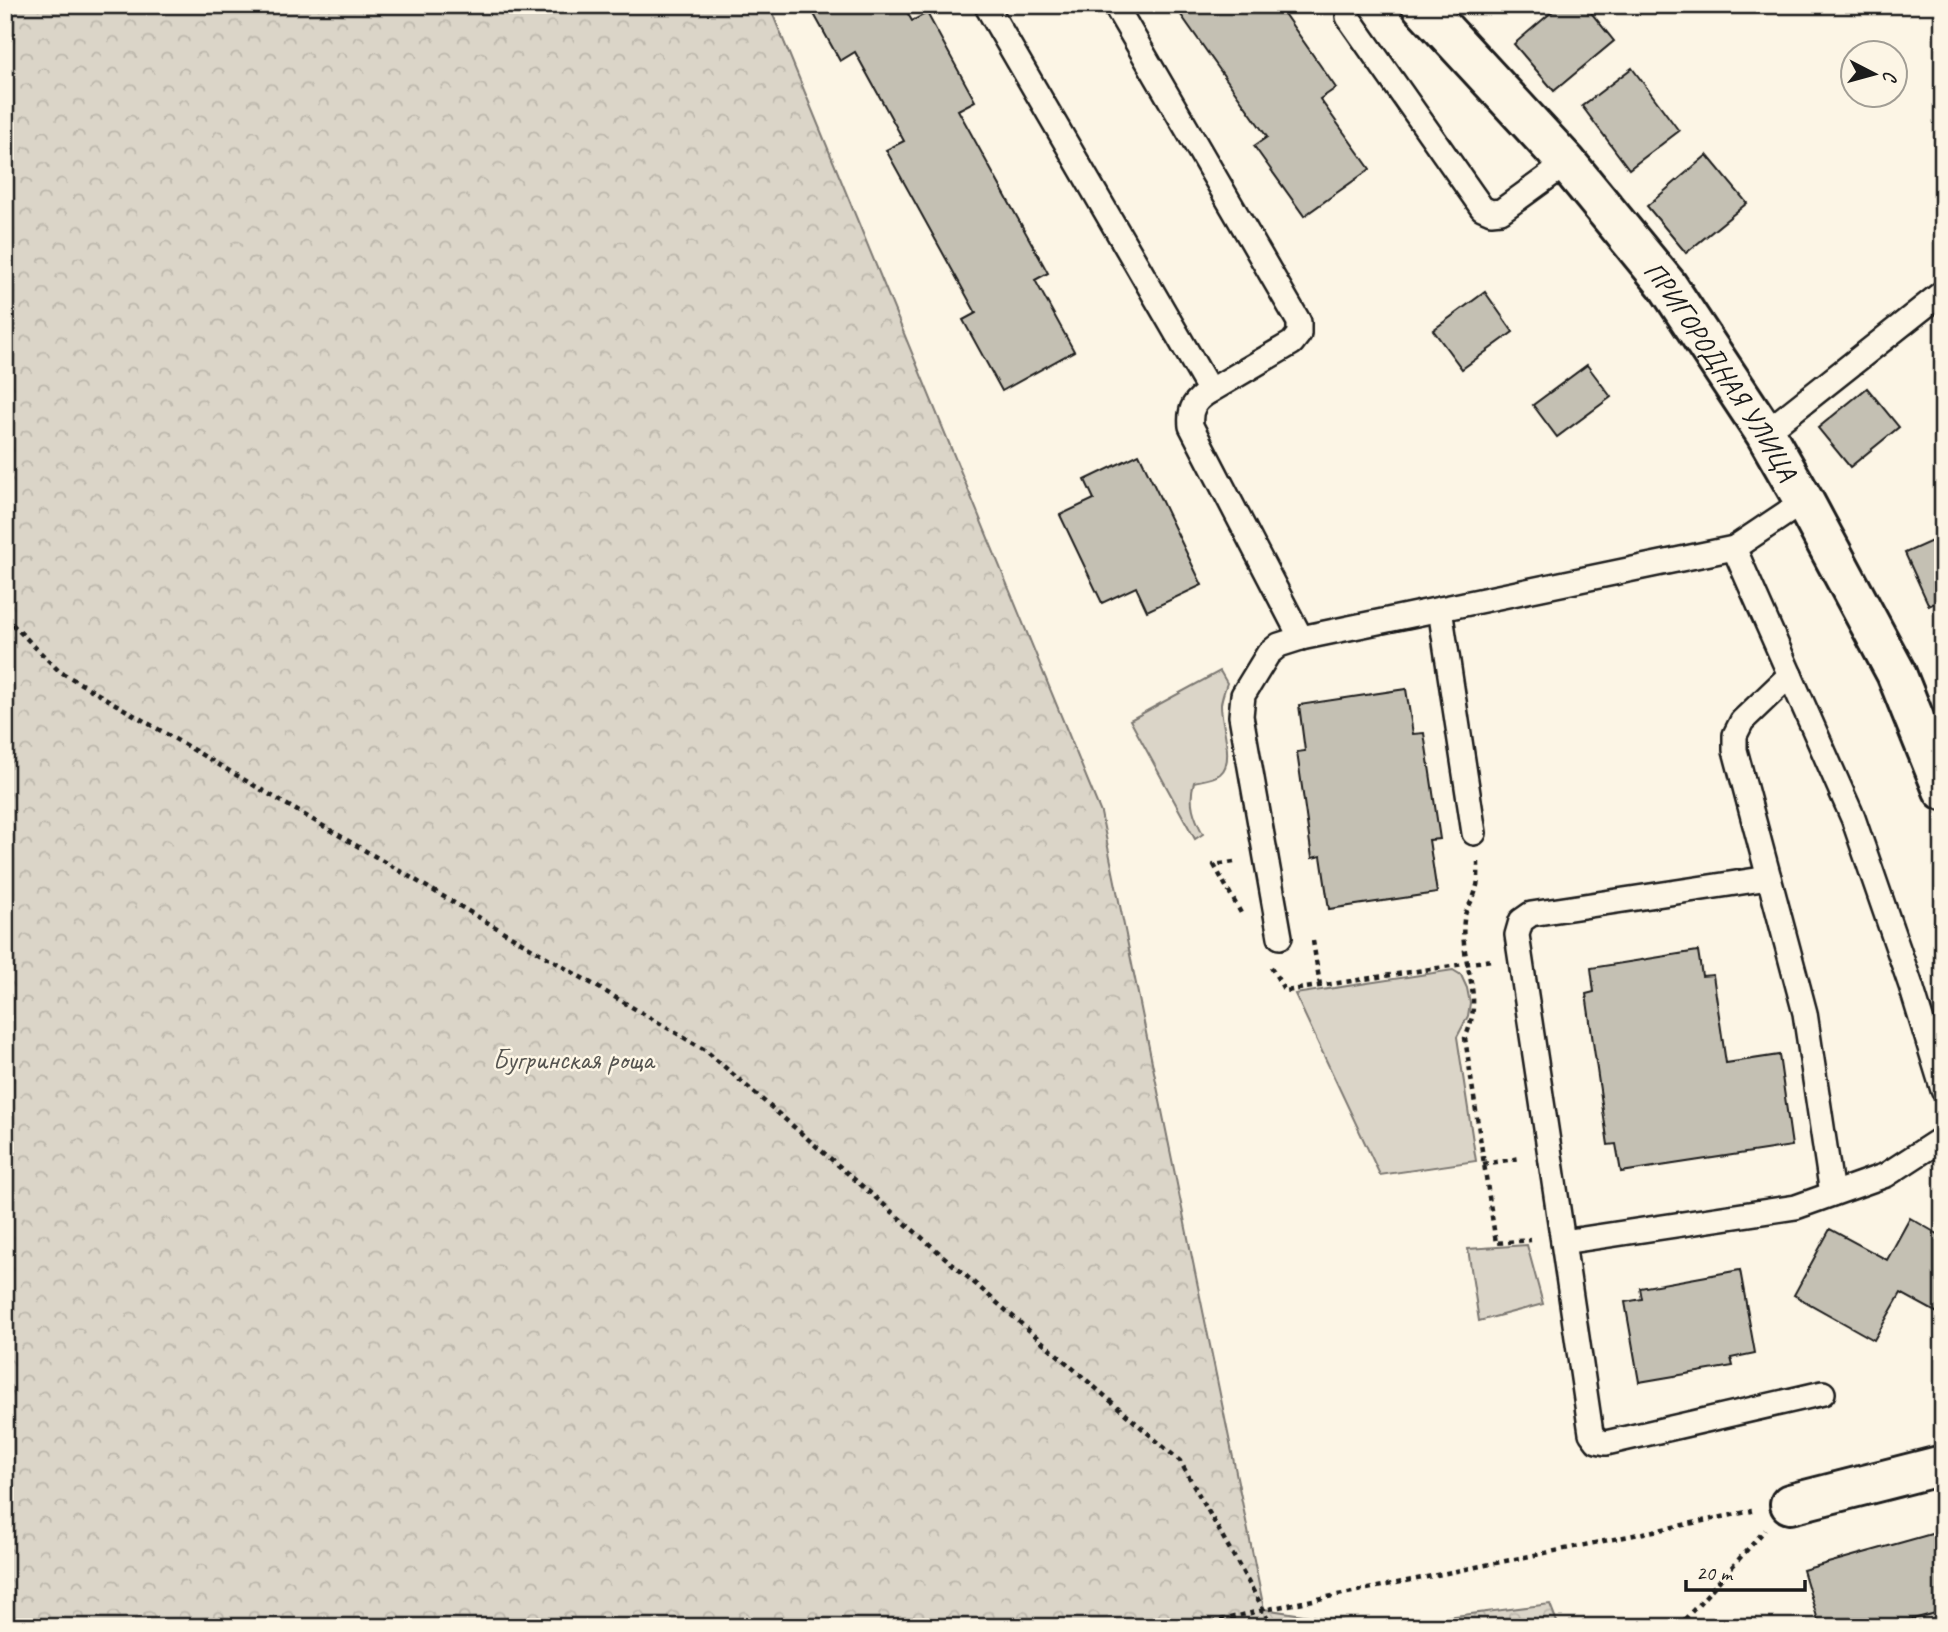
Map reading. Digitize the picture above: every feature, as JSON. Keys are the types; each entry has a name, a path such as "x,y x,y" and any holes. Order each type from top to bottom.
{"street":[{"name":"ПРИГОРОДНАЯ УЛИЦА","path":"1421,5 1567,163 1667,285 1765,433 1804,501 1896,673 1943,790"},
{"path":"1790,1504 1943,1465"}],"lane":[{"path":"986,5 1210,391"},
{"path":"1115,5 1299,322 1299,334 1292,343 1199,398 1193,406 1191,426 1301,638"},
{"path":"1348,5 1348,17 1482,208 1491,212 1501,211 1567,163"},
{"path":"1765,433 1943,292"},
{"path":"1280,937 1241,716 1243,695 1268,654 1279,645 1301,638 1734,548 1804,501"},
{"path":"1734,548 1853,818 1911,986 1943,1090"},
{"path":"1440,609 1474,833"},
{"path":"1790,675 1742,722 1735,735 1735,750 1805,1013 1832,1194"},
{"path":"1769,878 1531,914 1521,921 1517,935 1591,1433 1597,1441 1606,1443 1823,1393"},
{"path":"1563,1240 1796,1207 1886,1175 1943,1139"}],"path":[{"path":"5,617 59,671 705,1051 1180,1461 1264,1609 1270,1627"},
{"path":"1474,833 1478,864 1476,889 1464,916 1463,941 1473,985 1474,1004 1472,1023 1465,1038 1496,1243 1563,1240"},
{"path":"1246,922 1214,866 1266,856"},
{"path":"1265,957 1285,991 1520,956"},
{"path":"1191,1627 1264,1609 1790,1504"},
{"path":"1678,1627 1790,1504"}],"green space":[{"name":"Бугринская роща","path":"5,5 769,5 1101,813 1264,1609 1375,1626 1550,1604 1559,1627 5,1627"},
{"path":"1220,671 1227,683 1221,711 1227,760 1220,774 1194,782 1193,809 1203,834 1195,839 1130,720"},
{"path":"1453,970 1461,975 1470,1003 1468,1016 1457,1037 1476,1161 1380,1175 1295,994"},
{"path":"1527,1245 1543,1304 1479,1321 1468,1249"}],"building":[{"path":"809,5 903,5 912,21 927,13 975,101 958,110 1048,273 1035,280 1074,351 1002,391 963,320 976,313 886,150 904,141 855,52 840,61"},
{"path":"1174,5 1278,5 1336,88 1320,99 1370,169 1304,216 1254,146 1267,137"},
{"path":"1560,5 1585,5 1614,41 1554,91 1514,44"},
{"path":"1632,68 1679,131 1629,169 1582,106"},
{"path":"1707,155 1747,203 1686,253 1647,206"},
{"path":"1485,292 1513,332 1462,369 1433,330"},
{"path":"1587,365 1611,397 1557,437 1533,405"},
{"path":"1867,388 1899,427 1850,467 1818,428"},
{"path":"1139,454 1202,585 1147,611 1136,587 1102,603 1060,515 1094,499 1085,480"},
{"path":"1943,536 1943,599 1929,606 1905,553"},
{"path":"1406,689 1413,734 1424,733 1440,839 1429,840 1437,893 1329,909 1321,856 1312,858 1297,752 1305,751 1299,705"},
{"path":"1698,951 1702,976 1713,975 1726,1063 1779,1055 1792,1146 1621,1172 1616,1144 1608,1145 1586,994 1594,992 1591,968"},
{"path":"1910,1218 1943,1237 1943,1316 1901,1293 1874,1340 1794,1295 1830,1229 1887,1260"},
{"path":"1740,1270 1755,1353 1731,1358 1733,1366 1639,1382 1625,1302 1642,1299 1640,1288"},
{"path":"1935,1533 1943,1560 1943,1611 1883,1627 1820,1627 1803,1570"}]}
